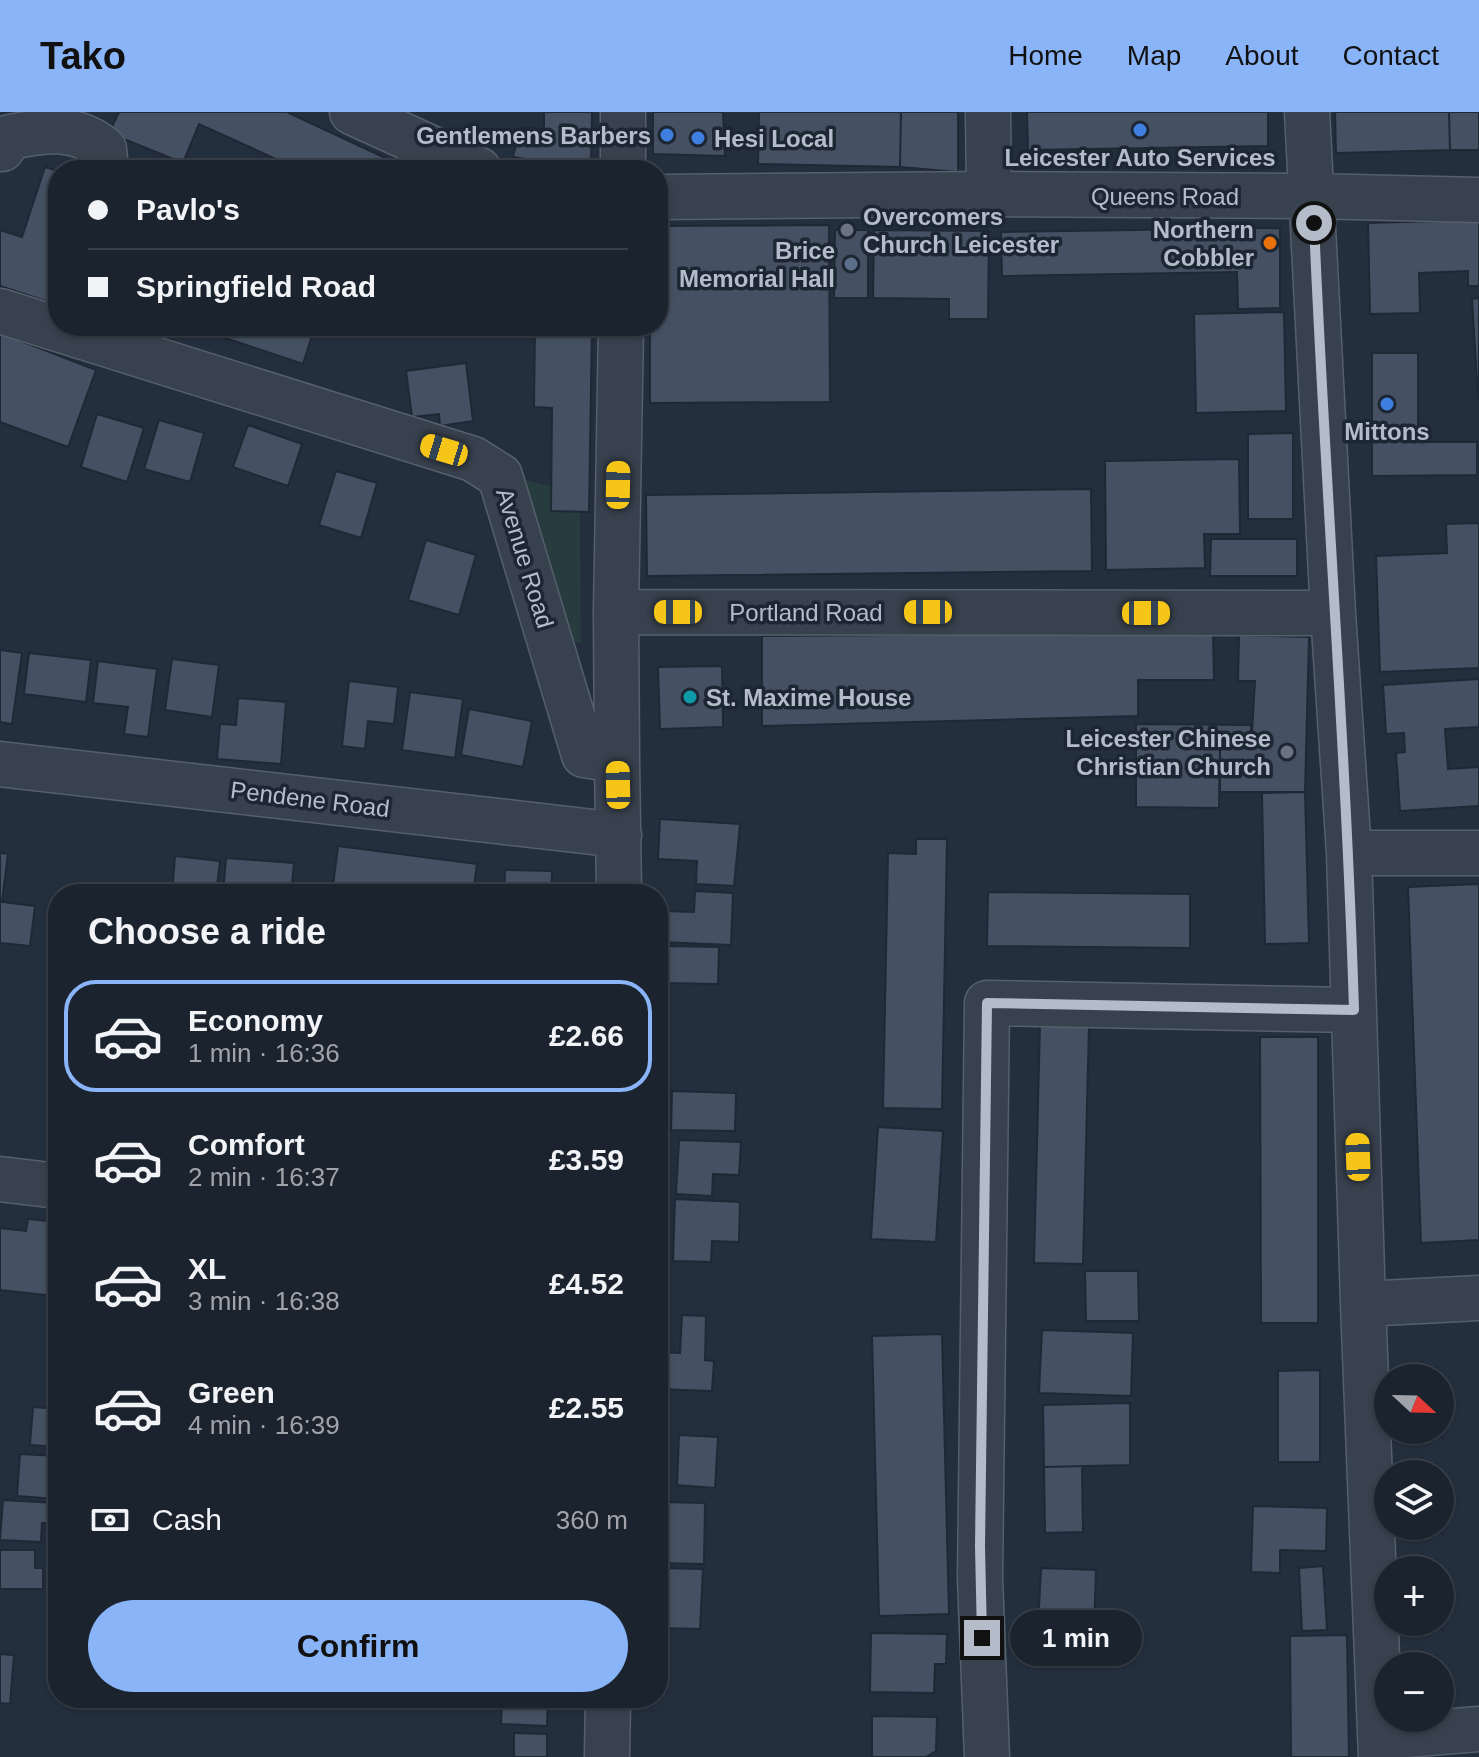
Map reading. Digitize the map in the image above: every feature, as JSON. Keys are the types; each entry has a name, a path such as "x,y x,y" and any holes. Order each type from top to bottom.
{"street":[{"path":"352,112 457,160"},
{"path":"623,112 623,160"},
{"path":"988,112 989,194"},
{"path":"1307,112 1349,853 1381,1747 1479,1729"},
{"path":"0,148 10,137 34,132 75,132 90,138 104,149 105,160"},
{"name":"Queens Road","path":"668,197 989,194 1479,200"},
{"name":"Avenue Road","path":"0,311 48,325"},
{"name":"Avenue Road","path":"85,336 473,459 500,476 584,755 617,760"},
{"path":"619,884 616,612 621,336"},
{"name":"Portland Road","path":"616,612 1333,613"},
{"name":"Pendene Road","path":"0,764 619,835"},
{"path":"1349,853 1479,853"},
{"path":"987,1757 980,1562 987,1003 1354,1010"},
{"path":"0,1179 48,1185"},
{"path":"1363,1304 1479,1298"},
{"path":"607,1757 608,1708"}],"green space":[{"path":"516,478 551,486 551,511 580,511 581,643 567,642"}],"building":[{"path":"119,112 287,112 390,160 278,160 199,124 184,160 176,160 109,133"},
{"path":"544,112 592,112 591,160 513,157 520,128 544,129"},
{"path":"653,112 723,112 725,156 653,154"},
{"path":"759,112 901,112 900,167 758,164"},
{"path":"901,112 958,112 958,172 900,167"},
{"path":"1027,112 1268,112 1268,146 1028,150"},
{"path":"1335,112 1449,112 1450,150 1336,153"},
{"path":"1449,112 1479,112 1479,150 1450,150"},
{"path":"45,167 48,168 48,302 0,286 0,230 22,237"},
{"path":"1479,220 1479,286 1468,286 1468,271 1419,273 1420,313 1370,314 1368,223"},
{"path":"829,225 830,402 650,403 650,336 668,336 668,226"},
{"path":"1280,228 1280,308 1238,309 1237,272 1002,276 1001,232"},
{"name":"Brice Memorial Hall","path":"835,230 868,230 868,298 834,298"},
{"path":"874,230 989,231 988,319 949,319 949,299 873,298"},
{"path":"1479,298 1479,399 1478,399 1472,299"},
{"path":"1284,312 1286,411 1196,413 1194,314"},
{"path":"0,333 96,370 68,447 0,422"},
{"path":"220,336 312,336 303,364"},
{"path":"535,336 592,336 589,512 551,511 552,408 534,407"},
{"path":"1372,353 1418,353 1418,442 1477,442 1477,475 1372,476"},
{"path":"466,363 473,421 440,426 439,414 412,417 406,371"},
{"path":"97,414 144,428 127,482 81,467"},
{"path":"159,420 204,433 190,482 144,469"},
{"path":"248,425 302,444 288,486 233,467"},
{"path":"1293,433 1293,519 1248,519 1248,434"},
{"path":"1239,459 1240,534 1204,534 1205,568 1106,570 1105,461"},
{"path":"336,471 377,483 361,538 319,525"},
{"path":"1091,489 1092,571 647,576 646,495"},
{"path":"1479,523 1479,668 1380,672 1376,556 1447,553 1446,524"},
{"path":"1211,539 1297,539 1297,576 1210,576"},
{"path":"426,540 476,555 459,615 408,600"},
{"path":"1213,633 1214,680 1138,680 1138,716 762,726 762,636"},
{"path":"1239,635 1309,637 1305,792 1220,792 1220,748 1251,748 1255,681 1238,681"},
{"path":"0,650 22,653 12,724 0,722"},
{"path":"29,653 91,660 86,702 24,694"},
{"path":"172,659 219,665 212,717 165,710"},
{"path":"98,661 157,669 148,737 124,734 128,707 93,703"},
{"name":"St. Maxime House","path":"722,666 723,727 660,729 658,667"},
{"path":"1479,679 1479,727 1445,729 1448,769 1479,767 1479,806 1400,811 1396,753 1405,752 1404,733 1386,734 1383,685"},
{"path":"349,681 398,687 394,724 368,721 365,749 342,746"},
{"path":"410,692 463,699 455,758 402,750"},
{"path":"238,698 286,702 281,764 217,759 220,724 236,725"},
{"path":"469,709 532,721 523,767 461,755"},
{"path":"1136,724 1251,725 1251,748 1220,748 1219,808 1136,807"},
{"path":"1305,792 1309,943 1265,944 1262,793"},
{"path":"660,819 740,824 734,886 696,884 697,861 658,859"},
{"path":"916,839 947,839 942,1109 883,1108 888,853 916,854"},
{"path":"338,846 477,864 474,884 333,884"},
{"path":"0,853 8,854 2,902 35,906 30,946 0,943"},
{"path":"175,856 220,861 217,884 173,884"},
{"path":"226,858 294,863 292,884 224,884"},
{"path":"505,870 552,871 551,884 504,884"},
{"path":"1479,884 1479,1240 1421,1243 1408,887"},
{"path":"695,891 733,893 731,945 668,942 668,911 694,912"},
{"path":"988,892 1190,894 1190,948 987,946"},
{"path":"668,946 719,947 718,984 668,983"},
{"path":"1040,1024 1089,1026 1083,1264 1034,1263"},
{"path":"1260,1037 1318,1037 1318,1323 1261,1323"},
{"path":"672,1091 736,1093 735,1131 671,1130"},
{"path":"878,1127 943,1131 936,1242 871,1239"},
{"path":"679,1140 741,1142 739,1175 713,1174 712,1196 676,1194"},
{"path":"675,1199 740,1202 739,1242 712,1241 711,1262 673,1261"},
{"path":"28,1219 48,1221 48,1295 0,1290 0,1228 26,1231"},
{"path":"1085,1271 1138,1271 1139,1321 1086,1321"},
{"path":"682,1315 706,1316 705,1360 714,1361 712,1391 668,1389 668,1352 680,1353"},
{"path":"1042,1330 1133,1333 1131,1396 1039,1393"},
{"path":"942,1334 949,1614 879,1616 872,1336"},
{"path":"1320,1370 1320,1462 1278,1462 1278,1371"},
{"path":"1130,1403 1130,1465 1044,1467 1043,1405"},
{"path":"33,1407 48,1408 48,1446 30,1445"},
{"path":"679,1435 718,1437 715,1488 677,1485"},
{"path":"20,1454 48,1455 48,1498 17,1496"},
{"path":"1044,1467 1082,1467 1083,1532 1045,1533"},
{"path":"3,1500 48,1503 48,1523 42,1523 41,1542 0,1540"},
{"path":"668,1502 705,1503 704,1564 668,1563"},
{"path":"1253,1506 1327,1508 1326,1551 1280,1550 1280,1573 1251,1572"},
{"path":"0,1550 35,1550 35,1568 43,1568 43,1589 0,1589"},
{"path":"1323,1566 1327,1630 1302,1631 1299,1568"},
{"path":"668,1568 703,1569 700,1629 668,1628"},
{"path":"1041,1568 1096,1570 1094,1630 1038,1628"},
{"path":"871,1633 947,1634 946,1664 935,1664 934,1693 870,1692"},
{"path":"1347,1635 1349,1757 1291,1757 1290,1636"},
{"path":"0,1654 14,1655 10,1704 0,1703"},
{"path":"502,1708 548,1708 547,1726 501,1724"},
{"path":"872,1716 937,1717 936,1751 926,1757 872,1757"},
{"path":"514,1733 547,1734 547,1757 514,1757"}],"place":[{"name":"Leicester Auto Services","path":"1140,130"},
{"name":"Gentlemens Barbers","path":"667,135"},
{"name":"Hesi Local","path":"698,138"},
{"name":"Overcomers Church Leicester","path":"847,230"},
{"name":"Northern Cobbler","path":"1270,243"},
{"name":"Brice Memorial Hall","path":"851,264"},
{"name":"Mittons","path":"1387,404"},
{"name":"St. Maxime House","path":"690,697"},
{"name":"Leicester Chinese Christian Church","path":"1287,752"}],"route":[{"path":"982,1638 980,1546 987,1003 1354,1010 1349,853 1333,613 1314,223"}]}
